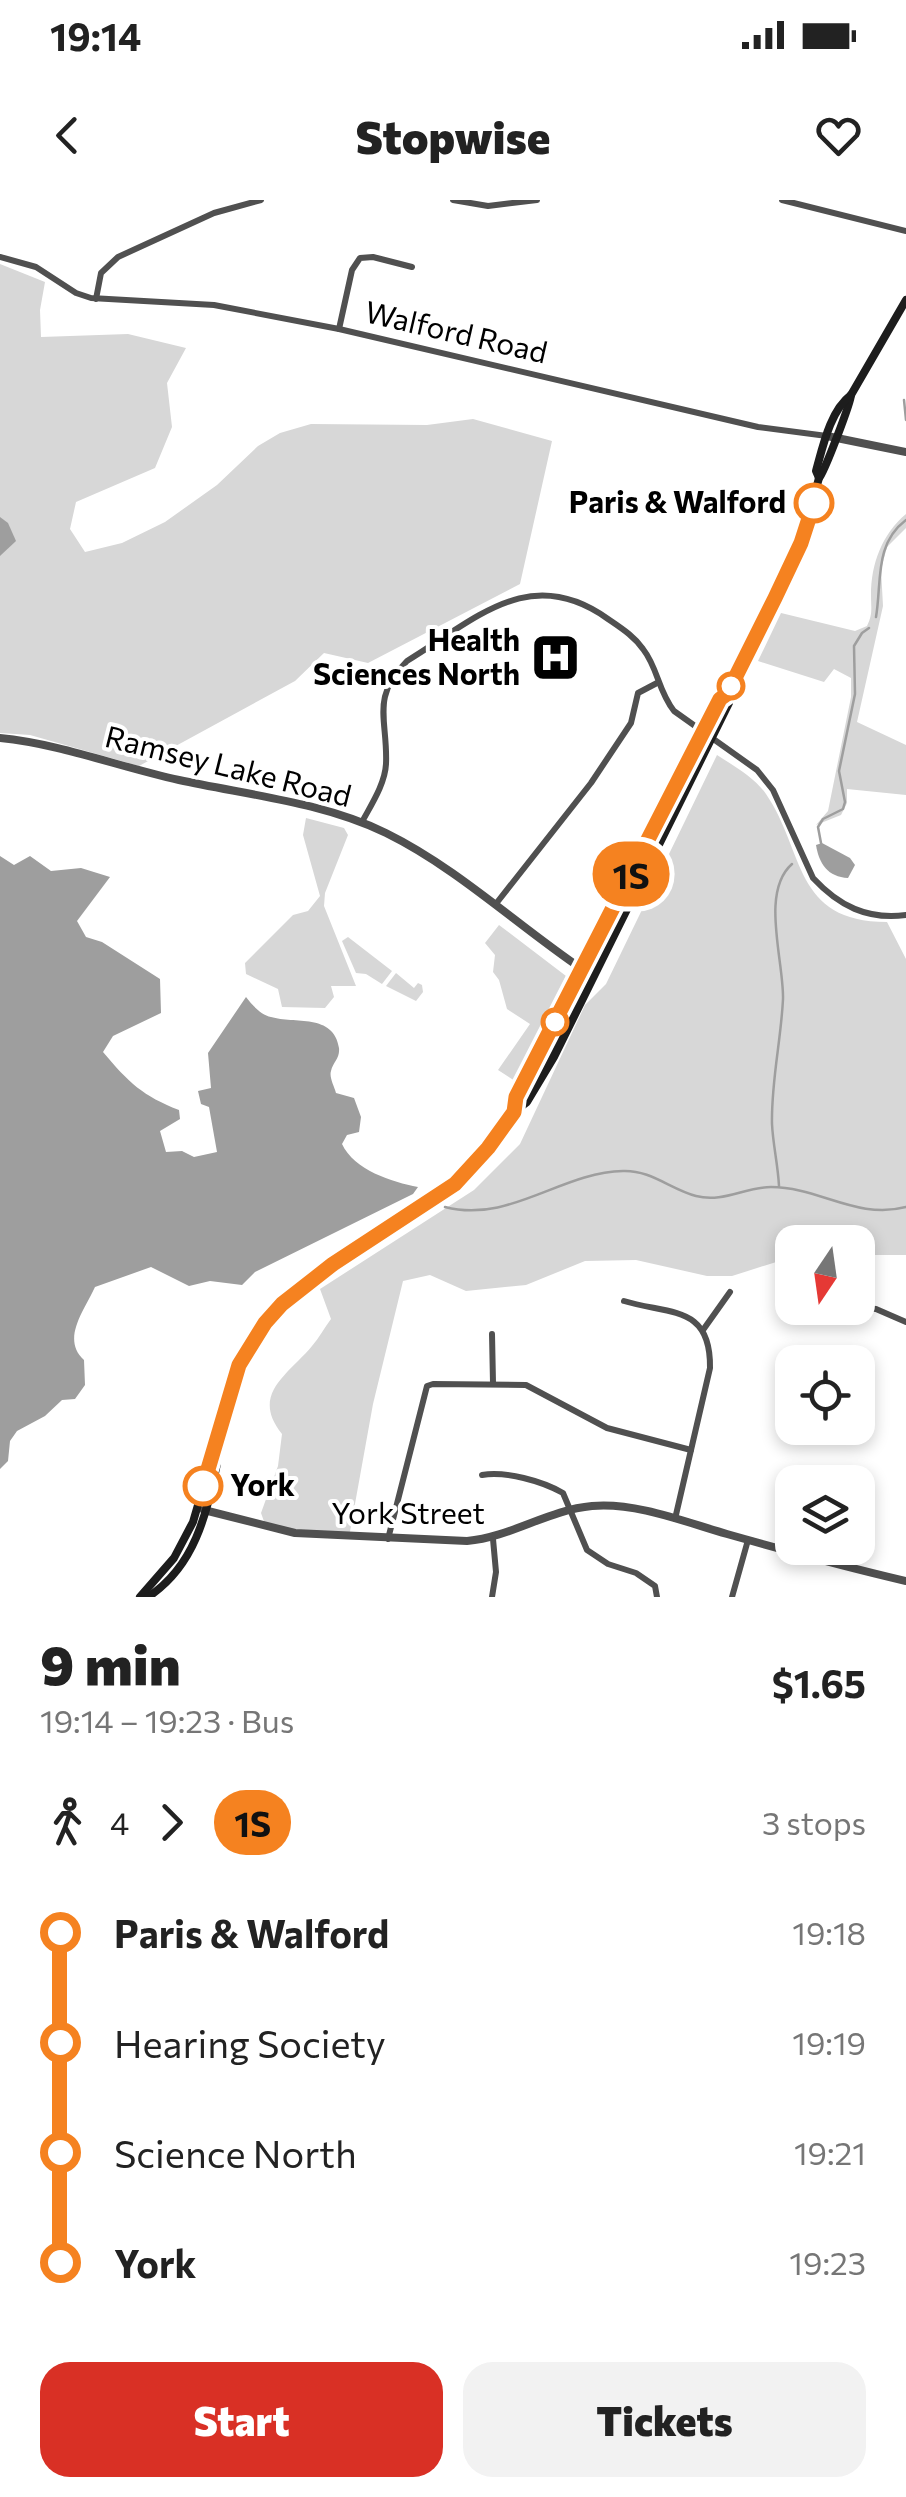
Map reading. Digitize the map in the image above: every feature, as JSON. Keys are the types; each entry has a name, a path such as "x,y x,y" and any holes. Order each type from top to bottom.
{"main road":[{"path":"148,1597 185,1560 218,1464 214,1456 239,1365 273,1314 333,1264 455,1184 514,1112 528,1102 600,963 707,736 720,699 727,694 801,543 845,399 851,395 906,300"},
{"path":"514,1112 516,1097 707,736"},
{"path":"582,969 600,963"},
{"path":"528,1102 582,983 582,969"},
{"path":"140,1597 174,1558 202,1509"}],"street":[{"path":"96,299 101,273 118,256 214,213 261,200"},
{"path":"453,200 488,206 537,200"},
{"path":"782,200 906,230"},
{"name":"Walford Road","path":"0,257 36,266 76,293 96,299 214,305 339,329 758,427 831,436 906,452"},
{"path":"339,329 352,270 360,258 412,266"},
{"path":"362,822 386,767 382,702 392,678 407,661 504,603 538,594 556,594 580,601 640,644 656,682 674,710 757,770 773,790 813,878 838,901 870,915 906,915"},
{"path":"494,906 591,783 631,723 638,693 656,682"},
{"name":"Ramsey Lake Road","path":"0,738 42,743 178,780 300,803 362,822 422,853 582,969"},
{"path":"703,1330 730,1292"},
{"path":"624,1301 684,1314 703,1330 710,1348 710,1368 675,1519"},
{"path":"875,1309 906,1322"},
{"path":"492,1334 493,1383"},
{"path":"388,1539 427,1386 526,1385 606,1428 691,1450"},
{"path":"482,1475 497,1472 550,1486 563,1494 587,1550 656,1586 657,1597"},
{"name":"York Street","path":"202,1509 296,1533 388,1539 494,1539 572,1510 608,1506 675,1519 906,1581"},
{"path":"492,1597 496,1572 494,1539"},
{"path":"732,1597 748,1540"}],"shaded area":[{"path":"0,264 45,282 41,337 128,334 186,348 167,383 172,427 155,468 76,502 70,529 85,552 122,543 165,522 217,485 258,446 280,433 311,424 427,425 473,419 552,441 520,584 368,663 324,653 295,681 139,766 30,735 0,733"},
{"path":"906,514 906,528 887,547 881,569 883,606 857,722 906,745 906,795 847,789 847,803 841,815 816,825 828,811 851,697 851,678 834,669 824,682 758,661 781,613 855,631 867,626 876,561 884,540"},
{"path":"0,517 8,523 16,541 0,556"},
{"path":"717,755 750,777 766,794 818,897 834,910 856,919 887,922 906,959 906,1255 875,1255 875,1225 775,1225 775,1262 732,1276 707,1276 636,1260 585,1261 526,1285 466,1291 430,1275 403,1281 373,1404 349,1537 266,1527 261,1513 278,1466 282,1434 273,1420 271,1396 331,1319 320,1289 474,1190 520,1144 585,1005 606,984"},
{"path":"306,818 344,828 348,835 325,893 324,906 356,986 331,986 334,997 325,1008 282,1007 278,989 246,974 245,963 293,915 308,911 320,896 303,835"},
{"path":"822,843 850,858 855,865 848,878 826,868 816,845"},
{"path":"0,856 14,865 30,856 51,871 81,868 110,877 77,921 86,937 102,942 160,979 161,1013 113,1036 103,1052 137,1087 179,1110 180,1119 160,1131 166,1152 182,1151 194,1157 217,1152 209,1107 201,1104 198,1091 211,1088 208,1053 246,997 267,1016 312,1022 330,1029 339,1048 331,1079 336,1093 354,1098 361,1117 359,1132 347,1135 342,1144 364,1168 418,1187 413,1194 255,1272 242,1285 210,1281 189,1286 151,1267 95,1287 74,1334 77,1352 84,1360 85,1385 75,1399 62,1400 45,1416 17,1431 10,1441 8,1461 0,1469"},
{"path":"499,925 566,976 515,1081 498,1070 530,1024 507,1009 493,972 495,955 485,943"},
{"path":"348,937 392,971 382,984 356,973 342,941"},
{"path":"396,973 414,988 418,983 422,985 423,992 416,1001 386,986"}],"waterway":[{"path":"904,400 906,420"},
{"path":"876,617 884,552 906,520"},
{"path":"821,843 818,827 823,819 843,809 845,802 839,771 855,694 854,646 869,628"},
{"path":"779,1186 772,1108 783,999 775,909 782,876 792,864"},
{"path":"445,1207 491,1209 578,1179 623,1171 643,1174 706,1198 771,1187 871,1209 906,1207"}],"bus line":[{"name":"1S","path":"203,1486 239,1365 265,1323 308,1282 455,1184 514,1112 516,1097 775,598 801,543 814,503"}],"place":[{"name":"Paris & Walford","path":"814,503"},
{"name":"Health Sciences North","path":"555,658"},
{"name":"York","path":"203,1486"}]}
